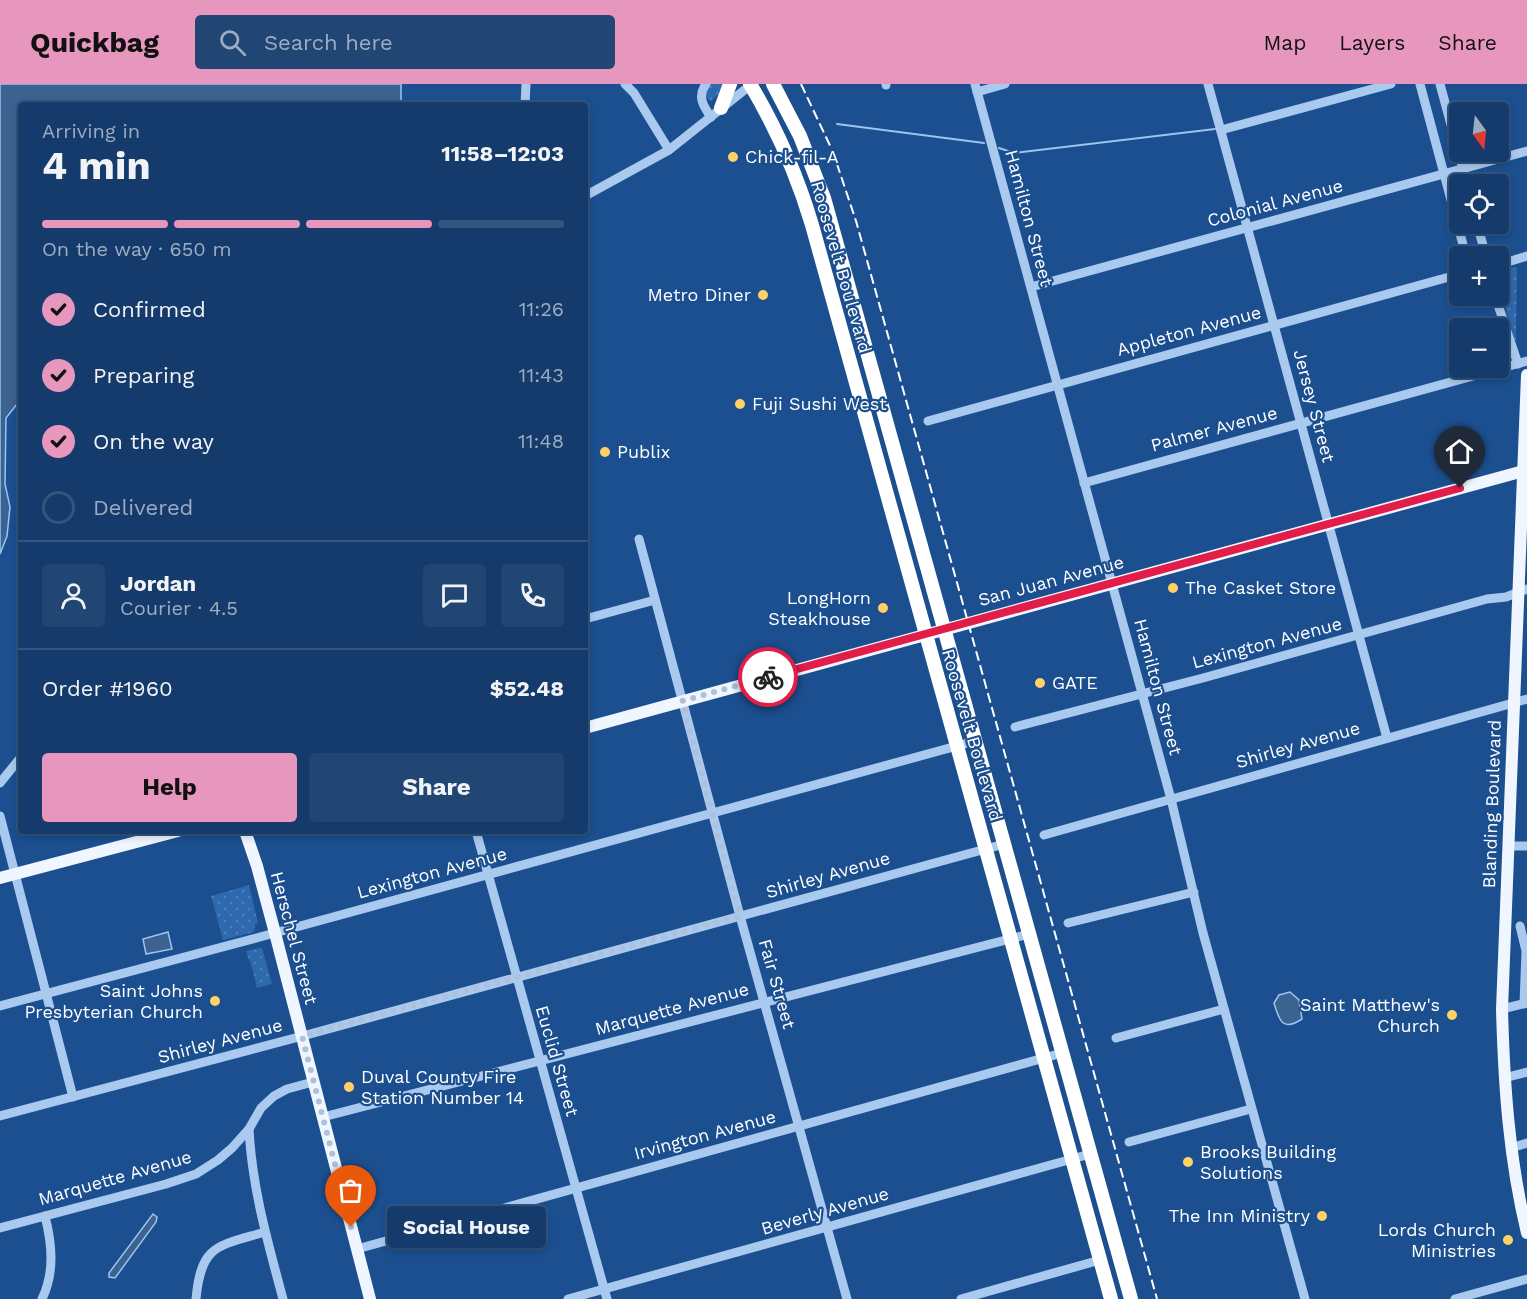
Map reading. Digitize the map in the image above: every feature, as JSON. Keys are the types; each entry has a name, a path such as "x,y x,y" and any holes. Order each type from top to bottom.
{"highway":[{"path":"716,112 730,84"},
{"name":"Roosevelt Boulevard","path":"751,84 789,159 812,225 1111,1299"},
{"name":"Roosevelt Boulevard","path":"773,84 800,136 824,198 1131,1299"},
{"path":"824,198 819,215 812,225 824,232 841,262"},
{"path":"875,452 883,454 888,462 901,504 914,523"}],"main road":[{"name":"Blanding Boulevard","path":"1527,375 1521,701 1508,846 1502,1010 1504,1078 1511,1148 1515,1179 1527,1233"},
{"name":"San Juan Avenue","path":"588,727 1525,470"},
{"path":"0,878 167,834"},
{"name":"Herschel Street","path":"246,834 275,933 370,1299"}],"street":[{"path":"525,102 526,84"},
{"path":"625,84 634,93 669,150"},
{"path":"706,84 701,90 701,97 716,112"},
{"path":"588,194 669,150 751,84"},
{"path":"976,88 1005,84"},
{"name":"Jersey Street","path":"1208,84 1387,738"},
{"path":"1221,130 1391,84"},
{"path":"1420,84 1463,246"},
{"path":"1440,84 1464,174"},
{"name":"Hamilton Street","path":"976,88 1171,799 1251,1109 1305,1299"},
{"name":"Colonial Avenue","path":"1031,287 1527,151"},
{"path":"1509,262 1527,256"},
{"name":"Appleton Avenue","path":"928,421 1449,277"},
{"path":"1499,306 1522,363"},
{"name":"Palmer Avenue","path":"1084,483 1522,363"},
{"name":"Fair Street","path":"639,539 740,916 847,1299"},
{"name":"Lexington Avenue","path":"1016,727 1487,599 1506,597 1523,590"},
{"path":"588,618 655,600"},
{"name":"Shirley Avenue","path":"1044,835 1521,701"},
{"name":"Lexington Avenue","path":"0,1006 975,741"},
{"path":"0,783 18,761"},
{"path":"0,816 73,1097"},
{"name":"Euclid Street","path":"477,834 607,1299"},
{"name":"Shirley Avenue","path":"0,1116 1004,844"},
{"path":"1508,846 1527,846"},
{"path":"1068,923 1194,892"},
{"path":"1502,1010 1525,1003 1526,951 1523,925 1505,930"},
{"name":"Marquette Avenue","path":"322,1117 1029,934"},
{"path":"1116,1038 1224,1009"},
{"name":"Irvington Avenue","path":"357,1249 1062,1053"},
{"path":"1504,1078 1527,1072"},
{"name":"Marquette Avenue","path":"0,1228 196,1174 218,1160 249,1129 261,1108 274,1096 287,1089 313,1082"},
{"path":"1129,1142 1251,1109"},
{"path":"249,1129 251,1160 283,1299"},
{"path":"1511,1148 1527,1143"},
{"name":"Beverly Avenue","path":"568,1299 1090,1154"},
{"path":"42,1299 49,1281 51,1267 50,1237 45,1216"},
{"path":"196,1299 200,1268 208,1255 219,1246 266,1232"},
{"path":"961,1299 1100,1260"},
{"path":"1455,1299 1527,1279"}],"shaded area":[{"path":"0,84 401,84 401,102 18,102 18,403 6,418 5,484 10,507 7,536 0,554"},
{"path":"710,84 724,84 720,93 711,101 705,97 705,90"},
{"path":"1509,267 1517,268 1516,340 1514,340 1505,306 1509,306"},
{"path":"249,885 258,923 255,924 254,932 223,940 211,896"},
{"path":"168,932 172,949 146,954 143,939"},
{"path":"262,948 272,984 257,988 246,951"},
{"path":"1290,992 1299,1000 1302,1019 1286,1024 1280,1019 1274,1003 1279,995"},
{"path":"153,1214 157,1217 156,1222 115,1278 109,1277 109,1273"}],"waterway":[{"path":"837,124 984,143"},
{"path":"999,148 1014,153 1215,129"}],"railway":[{"path":"801,84 833,152 856,221 1157,1299"}],"way so far":[{"path":"351,1227 302,1036 740,916 682,701 768,677"}],"place":[{"name":"Chick-fil-A","path":"733,157"},
{"name":"Metro Diner","path":"763,295"},
{"name":"Fuji Sushi West","path":"740,404"},
{"name":"Publix","path":"605,452"},
{"name":"The Casket Store","path":"1173,588"},
{"name":"LongHorn Steakhouse","path":"883,608"},
{"name":"GATE","path":"1040,683"},
{"name":"Saint Johns Presbyterian Church","path":"215,1001"},
{"name":"Saint Matthew's Church","path":"1452,1015"},
{"name":"Duval County Fire Station Number 14","path":"349,1087"},
{"name":"Brooks Building Solutions","path":"1188,1162"},
{"name":"The Inn Ministry","path":"1322,1216"},
{"name":"Social House","path":"351,1227"},
{"name":"Lords Church Ministries","path":"1508,1240"}],"route":[{"path":"768,677 1460,488"}]}
